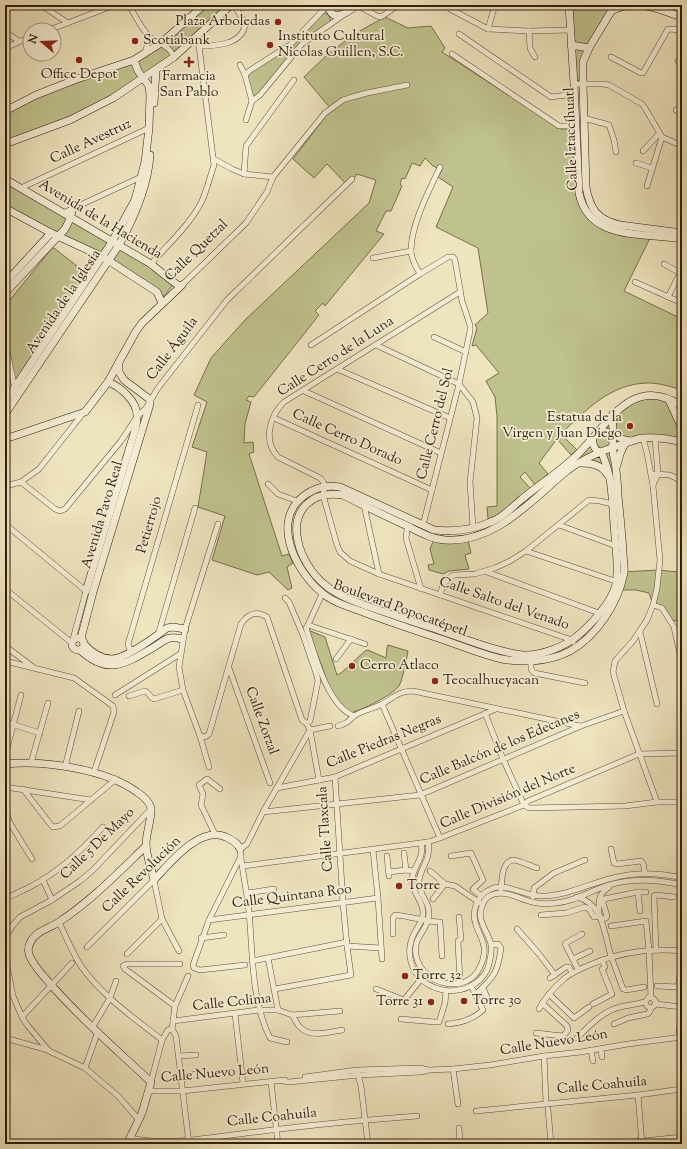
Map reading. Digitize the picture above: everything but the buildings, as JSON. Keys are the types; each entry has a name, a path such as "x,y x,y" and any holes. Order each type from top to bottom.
{"street":[{"path":"41,5 68,23"},
{"path":"62,25 115,5"},
{"path":"129,5 148,35 170,49 174,56"},
{"path":"5,111 36,95 77,79 134,60 161,43 204,5"},
{"path":"5,144 70,120 114,98 174,56 233,5 245,23 243,33 236,39 224,44 199,46"},
{"path":"245,75 291,44 328,5 333,15 343,15"},
{"path":"252,101 260,96 302,44 357,5 381,17 397,6 423,6"},
{"path":"488,29 495,5"},
{"name":"Calle Iztaccíhuatl","path":"569,5 580,200 588,214 607,229 626,233 682,240"},
{"path":"614,7 635,5 680,16 680,5"},
{"name":"Calle Iztaccíhuatl","path":"614,7 589,48 584,62 583,84 587,197 594,212 605,220 620,225 682,233"},
{"path":"450,9 488,29 529,31 570,30"},
{"path":"322,12 330,15 332,22"},
{"path":"611,57 641,74 668,29 682,30"},
{"path":"529,31 530,48 535,57"},
{"path":"5,32 19,41"},
{"path":"459,34 551,97 574,94"},
{"path":"144,54 147,46 148,35"},
{"path":"151,264 191,218 201,202 209,183 214,165 199,46 195,39"},
{"path":"5,48 22,40"},
{"path":"571,45 589,48"},
{"path":"452,54 559,126 576,126"},
{"path":"116,244 124,222 135,200 145,162 150,95 149,86 138,71 134,60"},
{"path":"240,64 245,75 252,101 246,120"},
{"path":"116,244 129,228 140,200 150,165 156,70"},
{"path":"244,174 246,146 294,80"},
{"path":"574,84 609,85 642,104 661,136 682,146"},
{"name":"Calle Quetzal","path":"85,412 108,382 135,333 162,303 246,223 267,192 273,177 330,108 349,98 407,85"},
{"path":"676,110 682,114"},
{"path":"584,118 609,125 616,152"},
{"name":"Calle Avestruz","path":"22,188 148,128"},
{"path":"643,151 661,136"},
{"path":"647,186 661,136"},
{"path":"214,159 244,174 273,177"},
{"path":"636,163 652,168"},
{"path":"420,274 414,264 411,251 419,214 440,167"},
{"path":"63,213 141,177"},
{"name":"Avenida de la Hacienda","path":"5,179 151,264 177,285 181,285"},
{"name":"Calle Águila","path":"21,482 55,509 62,510 121,441 137,416 146,408 150,400 198,336 227,300 352,179"},
{"path":"127,184 133,186 137,193"},
{"path":"5,208 106,258 157,292 162,303"},
{"path":"5,283 55,234 65,229 73,208"},
{"path":"5,293 55,234"},
{"name":"Avenida de la Iglesia","path":"5,402 116,244"},
{"path":"373,258 411,251"},
{"path":"312,345 448,257 453,257 456,262 460,292"},
{"name":"Avenida de la Iglesia","path":"5,413 14,402 106,258"},
{"path":"664,264 681,273 668,297"},
{"path":"635,282 682,303"},
{"name":"Calle Cerro del Sol","path":"423,525 459,384 470,329 460,292"},
{"name":"Calle Cerro de la Luna","path":"325,487 324,482 320,478 278,457 270,445 270,424 280,406 284,402 304,391 460,292"},
{"path":"434,336 466,352"},
{"path":"5,341 15,388 14,402"},
{"path":"376,345 459,384 472,402 477,418 470,482 473,528"},
{"path":"119,362 119,372 124,380 150,400"},
{"path":"337,369 450,418"},
{"path":"108,382 118,388 133,403 137,416"},
{"path":"304,391 441,453"},
{"path":"681,441 643,438 612,448 579,463 569,470 512,518 482,535 464,539 445,540 432,533 412,524 340,488 332,486 325,487 323,495 342,495 364,506 412,524 423,525 432,533 462,531 495,521 578,454 620,407 640,397 649,395 658,396 682,406"},
{"name":"Avenida Pavo Real","path":"82,644 93,592 147,417 150,400"},
{"path":"669,400 682,428"},
{"name":"Petierrojo","path":"133,650 129,648 128,644 198,405"},
{"path":"5,439 85,412"},
{"path":"5,486 21,482 39,469 85,412"},
{"path":"613,414 612,426 614,433 628,442"},
{"name":"Avenida Pavo Real","path":"72,641 135,430 137,416"},
{"name":"Calle Cerro Dorado","path":"274,418 432,490"},
{"name":"Boulevard Popocatépetl","path":"323,495 315,498 304,506 299,516 297,532 298,542 304,557 314,574 323,584 346,602 498,649 524,655 540,653 584,640 600,624 617,596 618,568 615,505 616,469 612,448 613,440 611,435 605,431 598,432"},
{"name":"Boulevard Popocatépetl","path":"325,487 315,489 298,501 292,511 288,524 288,537 290,545 300,567 311,583 320,592 503,660 531,661 551,658 570,651 574,643 600,613 624,572 610,480 602,453 597,451 595,448 593,438"},
{"path":"643,438 652,474 660,560 657,588 653,605 647,620 633,642 615,661 613,672 624,711 657,802"},
{"path":"653,486 658,474 655,439"},
{"path":"616,469 620,454 628,442"},
{"path":"579,463 587,463 605,470 610,480"},
{"path":"652,474 670,475 682,481"},
{"path":"268,484 278,494 298,501"},
{"name":"Calle Salto del Venado","path":"323,495 340,552 356,564 379,574 574,643"},
{"path":"440,595 443,585 449,578 454,575 475,574 495,568 526,551 589,500 615,505"},
{"path":"364,506 379,574"},
{"path":"158,635 195,508"},
{"path":"5,524 86,592"},
{"path":"209,767 200,736 183,690 179,668 182,639 218,524"},
{"path":"412,524 407,530 406,538 421,589"},
{"path":"559,525 616,546"},
{"path":"526,551 618,583"},
{"path":"484,571 600,613"},
{"path":"303,634 320,592 320,584 323,584"},
{"path":"6,592 72,641 75,649 82,644"},
{"path":"285,598 289,602 303,634 318,678 310,721 307,724"},
{"path":"653,605 662,608 674,627 682,663"},
{"path":"200,736 205,737 209,734 244,620 248,616 256,613 264,615 267,618 302,720 307,724 310,730 319,780"},
{"path":"307,626 365,644"},
{"path":"307,626 332,696 344,710 354,716"},
{"path":"72,641 77,637 88,649 98,655 111,659 117,658 133,650 167,628 185,629"},
{"path":"640,632 657,704"},
{"path":"82,644 86,656 99,663 110,665 128,662 168,638 182,639"},
{"path":"336,659 351,639"},
{"path":"6,647 34,668"},
{"path":"115,695 180,654"},
{"path":"5,661 74,678 113,706 114,712 94,772"},
{"path":"531,661 531,669 534,673 585,683"},
{"name":"Calle Zorzal","path":"229,668 270,782"},
{"path":"129,696 145,691 150,694 153,699 183,690"},
{"path":"338,726 347,723 354,716 382,704 405,690 413,690 581,726"},
{"path":"5,756 21,695"},
{"path":"31,763 48,703"},
{"path":"382,704 420,795 440,838"},
{"name":"Calle Piedras Negras","path":"277,788 335,776 497,708"},
{"name":"Calle Balcón de los Edecanes","path":"263,812 420,795 581,726 624,711"},
{"path":"65,767 79,712"},
{"path":"485,713 503,759 524,805 529,808 624,806 657,802 682,802"},
{"path":"5,722 40,733"},
{"path":"245,965 200,970 194,968 193,962 208,920 240,852 247,844 263,812 310,730 330,726"},
{"name":"Calle División del Norte","path":"243,866 428,842 524,805 528,801 639,754 682,753"},
{"path":"5,764 31,763 94,772 116,780 144,796 151,809 146,846 162,919 179,951"},
{"name":"Calle Tlaxcala","path":"275,989 351,975 343,903 335,776"},
{"path":"220,789 207,779 199,785 203,794 201,805 215,834 230,839 239,846 247,893 252,961 259,1010 270,1038 287,1042"},
{"path":"23,790 53,826 60,826 116,780"},
{"path":"5,787 91,800"},
{"path":"5,809 10,823 32,859"},
{"name":"Calle 5 De Mayo","path":"138,1120 118,1096 85,1068 49,1051 22,1017 13,996 5,950 7,935 13,924 20,917 67,891 93,870 151,809"},
{"path":"5,830 10,823"},
{"path":"5,898 43,880 60,869 85,847 103,827"},
{"name":"Calle Revolución","path":"86,947 185,847 209,835 215,834"},
{"path":"428,842 429,849 426,862 419,878 419,885 428,902 429,910 416,946 419,963 426,973 434,980 439,982 453,984 470,979 478,972 484,955 483,943 476,926 474,916 480,903 491,895 501,893 533,902 556,903 566,902 613,884 650,880 682,885"},
{"path":"421,843 423,850 414,871 412,881 415,893 422,905 425,920"},
{"path":"146,846 106,885 59,922 33,937 29,945 29,956 35,966 71,1008 150,1082"},
{"path":"611,849 614,863 617,864 641,861 643,863 645,874"},
{"path":"373,850 382,959"},
{"path":"404,853 406,870"},
{"path":"451,856 471,853 483,880 473,889 481,896"},
{"path":"388,856 389,874 406,870 414,871"},
{"path":"420,860 426,862"},
{"path":"533,902 534,888 554,873 585,860"},
{"path":"501,893 505,866 509,862 515,861 537,868"},
{"path":"430,871 445,884 454,885 480,903"},
{"path":"425,920 413,935 410,946 413,968 421,979 431,986 453,992 471,986 481,978 487,970 491,946 480,920 480,903 481,896 491,889 502,887 533,896 546,896 565,894 613,878 636,874 659,874 682,878"},
{"path":"43,880 52,900"},
{"path":"433,899 445,884"},
{"path":"613,884 602,892 599,897 600,916 611,956 623,989 626,990 644,987"},
{"path":"247,893 274,889"},
{"path":"638,892 640,911"},
{"path":"541,915 566,913 585,907 589,909 594,917 600,916 606,918 607,916 603,903 604,899 638,892 646,892"},
{"path":"656,950 654,896 674,897"},
{"path":"577,897 590,903 600,916"},
{"name":"Calle Quintana Roo","path":"208,920 378,898"},
{"path":"393,934 394,916 406,916 440,922 442,956"},
{"path":"459,917 461,939 458,941 460,982"},
{"path":"127,954 162,919"},
{"path":"612,926 646,921 651,997 654,999 653,1006 649,1013 628,1018 614,1024"},
{"path":"59,922 76,958 82,967 110,998 162,1040"},
{"path":"517,929 555,975"},
{"path":"578,969 565,944 582,934"},
{"path":"201,938 224,935"},
{"path":"252,961 347,944 381,948"},
{"path":"478,992 491,980 499,962 500,946 495,944 491,946"},
{"path":"539,1009 549,994 565,978 578,969 611,956 628,952 665,949 682,951"},
{"path":"573,960 590,951"},
{"path":"268,958 278,1010"},
{"path":"549,994 574,1018 612,994 602,969 605,967 602,960"},
{"path":"22,1017 72,963"},
{"path":"175,1006 125,970 123,966 127,964 180,964"},
{"path":"657,986 678,986 682,964"},
{"path":"550,978 566,967 569,967 572,973"},
{"path":"188,976 175,1006 172,1029 176,1036 189,1142"},
{"path":"376,989 404,1000 421,979"},
{"path":"92,1028 110,998 116,981"},
{"path":"453,984 453,992"},
{"path":"448,1024 468,1020 483,1010 471,986"},
{"path":"483,988 489,1002"},
{"path":"401,1019 439,1022 444,1007 446,991"},
{"path":"577,1038 592,1023 606,1013 619,1007 645,1002 647,998 651,997"},
{"path":"645,1002 647,1006 682,1007"},
{"path":"536,1033 562,1036 568,1030 566,1026 542,1003"},
{"name":"Calle Colima","path":"173,1021 259,1010 278,1010 292,1015 340,1011"},
{"path":"235,1014 243,1083"},
{"path":"679,1031 682,1014"},
{"path":"292,1015 300,1027 309,1033 317,1034 342,1030"},
{"path":"128,1141 138,1120 148,1091 162,1040 168,1030 172,1029"},
{"path":"85,1068 98,1034"},
{"name":"Calle Nuevo León","path":"148,1091 182,1091 243,1083 289,1082 358,1072 420,1072 453,1069 682,1037"},
{"path":"5,1038 49,1051"},
{"path":"601,1049 602,1057"},
{"path":"591,1050 593,1061"},
{"path":"179,1056 196,1055"},
{"path":"544,1056 546,1103"},
{"path":"453,1069 458,1104"},
{"path":"358,1072 368,1144"},
{"path":"181,1076 208,1074"},
{"path":"271,1082 278,1144"},
{"name":"Calle Coahuila","path":"476,1111 638,1095 682,1089"},
{"path":"638,1095 642,1142"},
{"path":"548,1109 551,1144"},
{"name":"Calle Coahuila","path":"128,1141 189,1142 277,1129 417,1116"},
{"path":"459,1128 460,1144"},
{"path":"614,1144 682,1137"}],"green space":[{"path":"205,5 230,5 194,39 113,98 5,146 5,111 37,96 135,61"},
{"path":"569,5 614,5 589,47 581,80 575,81"},
{"path":"323,12 329,15 331,22 316,32 253,101 245,78 249,71 291,44"},
{"path":"385,17 408,28 431,26 445,48 442,52 561,129 572,129 577,199 589,220 612,233 650,238 624,291 682,319 682,390 666,385 649,383 635,384 611,393 600,400 590,407 561,434 577,450 571,455 557,439 539,463 548,474 535,485 525,472 520,477 530,488 506,511 488,519 487,507 497,506 497,416 495,397 486,381 499,373 476,345 472,346 477,328 475,325 488,313 478,248 436,227 453,187 438,177 442,170 433,166 425,158 420,166 412,163 405,179 402,178 400,184 402,186 391,211 386,211 376,231 384,234 325,306 323,303 315,311 319,315 254,397 249,396 246,400 251,402 245,424 244,443 253,442 254,452 249,454 282,556 289,554 293,563 287,567 292,588 288,590 269,572 257,575 212,560 225,516 198,507 207,452 192,447 207,402 194,395 211,358 245,320 369,203 376,180 357,174 348,186 327,164 314,178 293,159 331,109 304,77 328,54 356,33"},
{"path":"5,180 69,218 58,235 5,206"},
{"path":"70,219 111,242 102,256 59,236"},
{"path":"119,246 150,264 172,283 172,286 162,298 111,260"},
{"path":"52,248 87,274 16,386 5,333 5,306"},
{"path":"658,396 682,407 682,442 670,438 630,441 618,458 618,505 605,470 579,463 574,458 614,414 640,397"},
{"path":"436,535 456,538 467,536 471,553 465,555 469,569 449,571 443,574 429,570 428,565 434,564 430,549"},
{"path":"658,570 678,572 682,575 682,620 671,621 662,608 653,605 649,593 636,590 619,590 624,572"},
{"path":"308,630 325,637 337,675 365,651 368,650 386,658 388,645 408,651 399,686 390,694 376,702 350,713 327,685 324,672"}],"place":[{"name":"Plaza Arboledas","path":"278,22"},
{"name":"Scotiabank","path":"135,41"},
{"name":"Instituto Cultural Nicolas Guillen, S.C.","path":"270,45"},
{"name":"Office Depot","path":"79,60"},
{"name":"Farmacia San Pablo","path":"189,62"},
{"name":"Estatua de la Virgen y Juan Diego","path":"630,426"},
{"name":"Cerro Atlaco","path":"352,666"},
{"name":"Teocalhueyacan","path":"435,681"},
{"name":"Torre","path":"399,886"},
{"name":"Torre 32","path":"405,976"},
{"name":"Torre 30","path":"464,1001"},
{"name":"Torre 31","path":"431,1002"}]}
